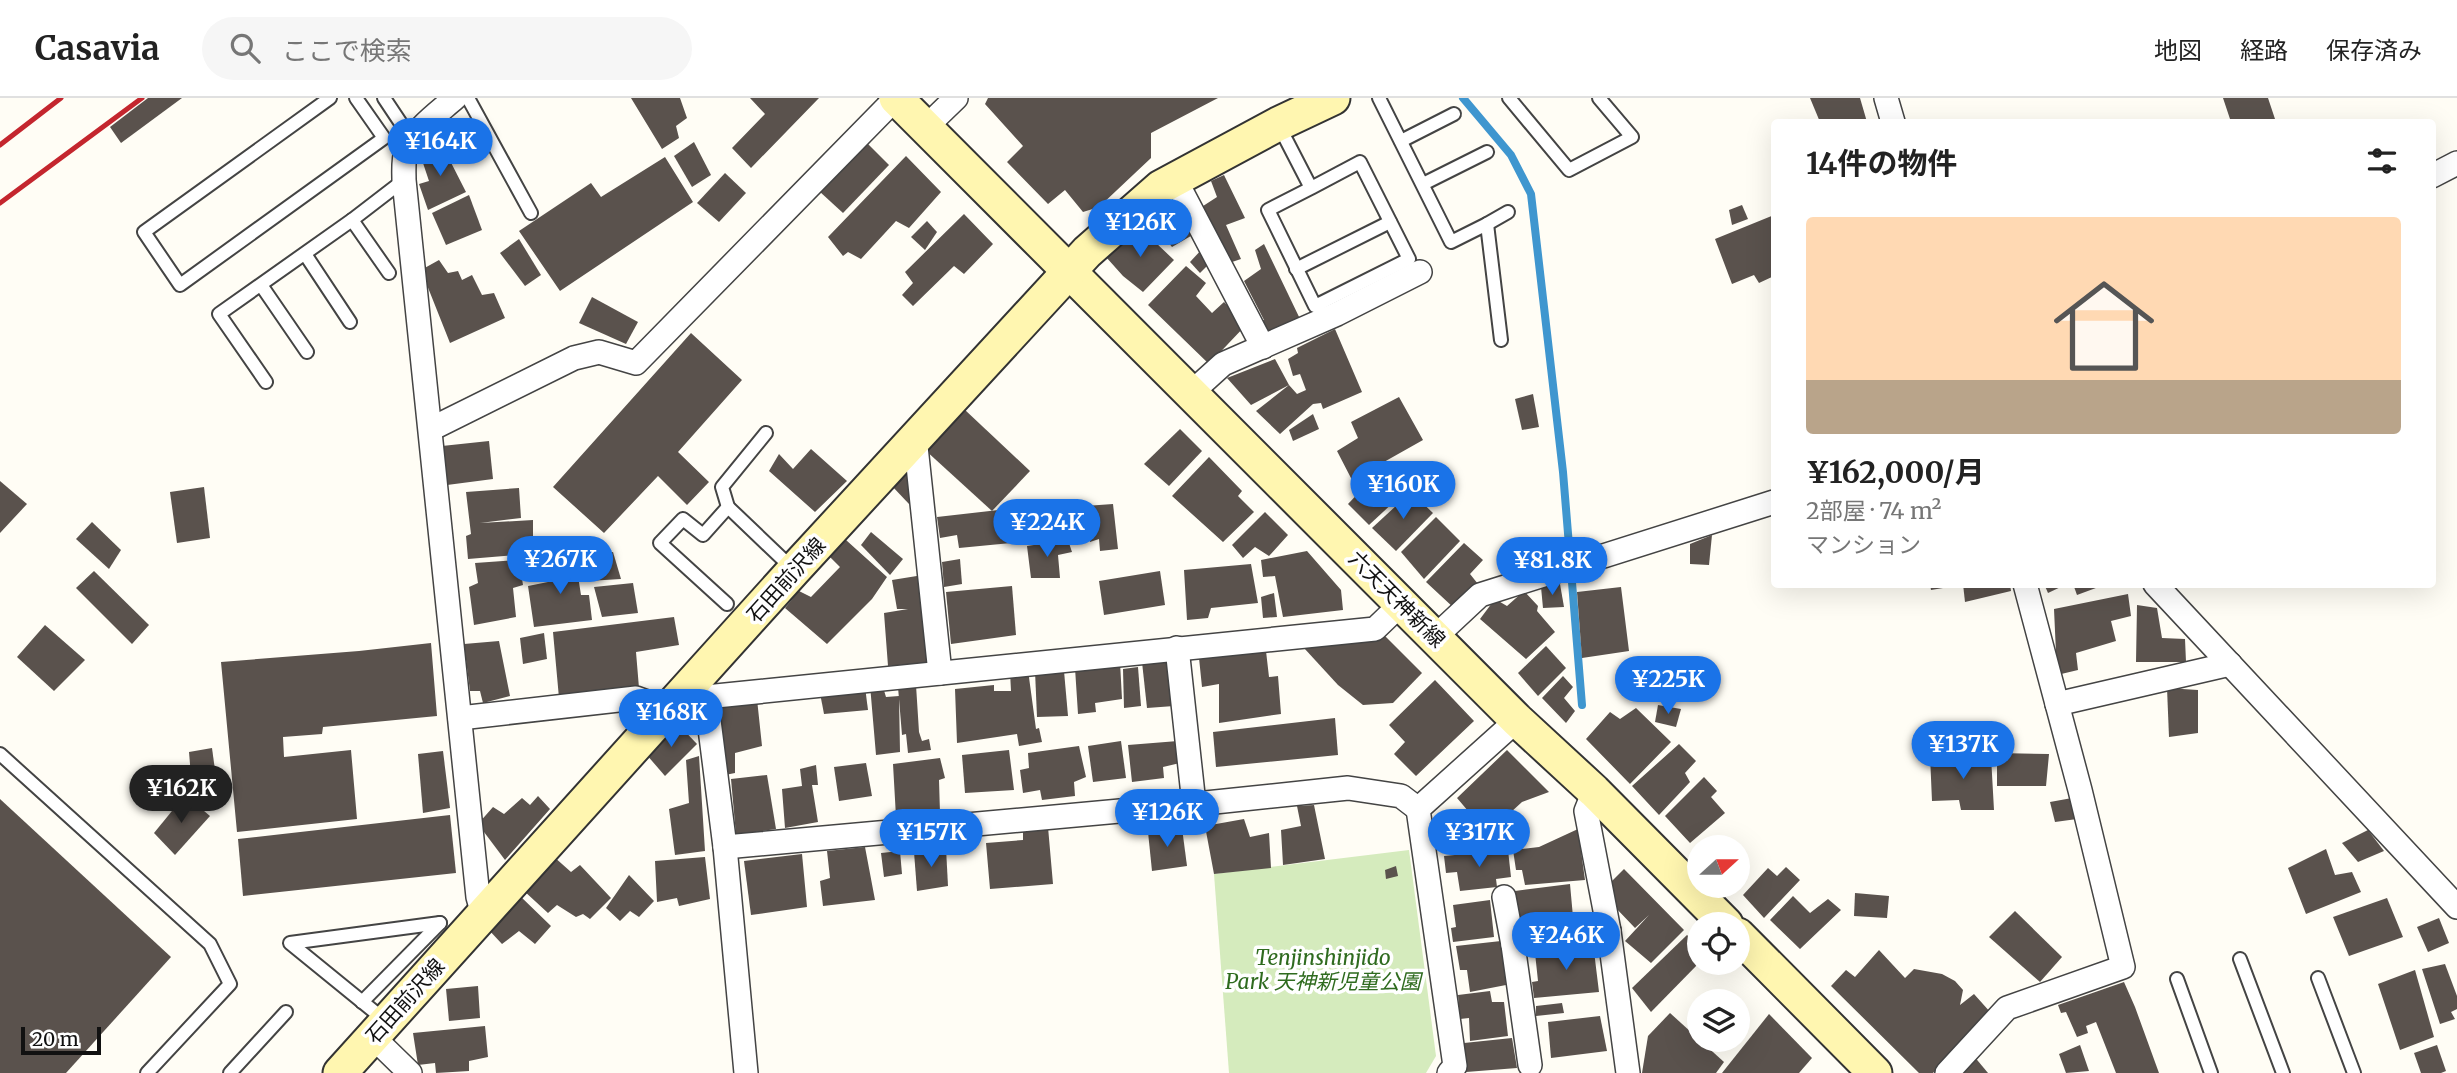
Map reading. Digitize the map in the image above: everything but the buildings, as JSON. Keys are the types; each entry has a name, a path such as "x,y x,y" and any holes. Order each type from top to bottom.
{"main road":[{"path":"896,98 1069,272"},
{"name":"石田前沢線","path":"340,1073 374,1020 483,915 688,698 794,570 1087,252 1161,187 1316,102"},
{"name":"六天天神新線","path":"1069,272 1517,720 1594,791 1715,912"},
{"path":"1750,947 1875,1073"}],"street":[{"path":"455,98 423,126 412,140 406,153 404,180 478,897 483,915"},
{"path":"430,429 574,358 598,352 636,363 896,98"},
{"path":"926,127 956,98"},
{"path":"1886,98 1892,119"},
{"path":"2436,174 2457,163"},
{"path":"1175,179 1263,346"},
{"path":"1191,393 1223,365 1337,314 1420,272"},
{"path":"915,438 940,673"},
{"path":"1435,637 1480,595 1771,503"},
{"path":"1947,1073 2007,1008 2123,967 2026,588"},
{"path":"2159,588 2457,907"},
{"path":"460,718 636,698 688,698 1375,629 1401,604"},
{"path":"1177,648 1194,804"},
{"path":"2057,704 2230,664"},
{"path":"688,698 725,847 746,1073"},
{"path":"1418,809 1517,720"},
{"path":"725,847 1348,788 1401,796 1418,809 1455,1066 1449,1073"},
{"path":"1594,791 1586,811 1609,931 1628,1073"},
{"path":"1504,897 1530,1065"},
{"path":"1513,945 1609,931"},
{"path":"374,1020 410,1073"}],"lane":[{"path":"330,98 144,232 180,285 384,138 356,98"},
{"path":"384,98 412,140"},
{"path":"468,98 531,213"},
{"path":"1379,98 1451,242 1508,212"},
{"path":"1509,98 1569,170 1632,137 1599,98"},
{"path":"1401,141 1454,114"},
{"path":"1278,124 1311,188"},
{"path":"1423,184 1487,152"},
{"path":"1360,162 1390,222 1409,259 1315,306 1268,210 1360,162"},
{"path":"266,382 219,314 404,180"},
{"path":"352,220 389,274"},
{"path":"1296,269 1390,222"},
{"path":"1487,224 1501,340"},
{"path":"305,254 350,322"},
{"path":"261,285 307,352"},
{"path":"766,433 722,487 728,507 794,570"},
{"path":"727,604 660,543 683,519 703,535 728,507"},
{"path":"0,754 210,944 230,984 147,1073"},
{"path":"440,923 381,982 374,1020 290,943 440,923"},
{"path":"2240,960 2283,1073"},
{"path":"2318,978 2354,1073"},
{"path":"2177,979 2211,1073"},
{"path":"230,1073 286,1012"}],"green space":[{"name":"Tenjinshinjido Park 天神新児童公園","path":"1409,850 1436,1056 1426,1073 1229,1073 1214,874"}],"waterway":[{"path":"1463,98 1511,155 1531,194 1563,472 1582,705"}],"railway":[{"path":"0,145 61,98"},
{"path":"0,203 142,98"}]}
